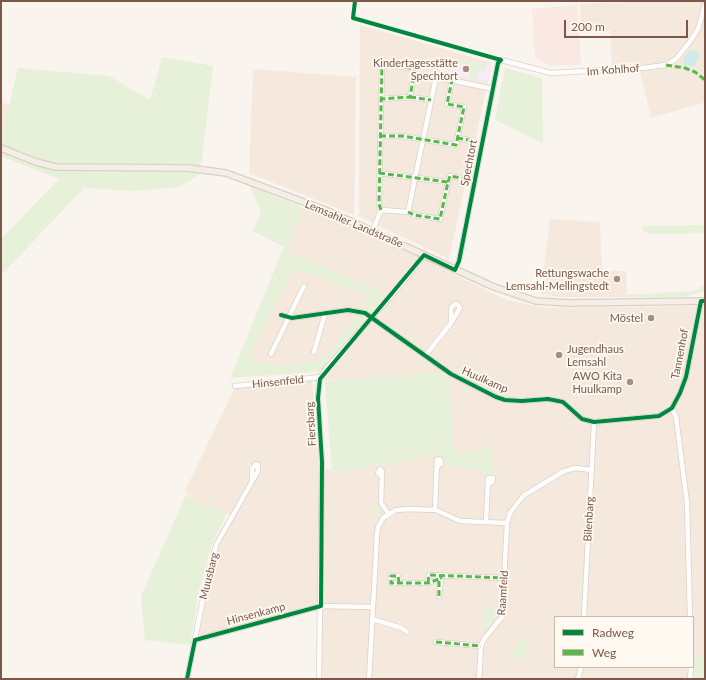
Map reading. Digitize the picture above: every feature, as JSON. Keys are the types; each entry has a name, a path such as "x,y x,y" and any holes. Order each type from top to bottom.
{"main road":[{"name":"Lemsahler Landstraße","path":"1,148 36,162 56,166 188,168 216,171 328,211 373,230 455,270 511,294 546,302 569,304 703,301"}],"street":[{"name":"Im Kohlhof","path":"501,60 550,73 642,68 666,65 676,59 689,43 698,29 703,17 705,5"},
{"name":"Spechtort","path":"455,270 459,261 498,63 501,60"},
{"path":"373,230 381,210 378,204 382,63 415,69 410,97"},
{"path":"408,212 436,77 493,89"},
{"path":"380,136 402,136 456,145 464,107 447,104 452,80"},
{"path":"381,99 410,97 431,100"},
{"path":"457,138 475,141"},
{"path":"379,173 416,176 448,182"},
{"path":"381,210 408,212 414,215 440,219 450,176 467,179"},
{"path":"321,378 424,255"},
{"path":"271,354 304,286"},
{"name":"Tannenhof","path":"672,408 686,377 703,301"},
{"name":"Huulkamp","path":"288,318 300,318 348,310 365,313 373,317 451,374 496,397 505,400 522,401 548,399 563,402 582,419 594,422 659,416 672,408"},
{"path":"314,352 325,314"},
{"path":"282,315 288,318"},
{"path":"425,356 451,323"},
{"name":"Hinsenfeld","path":"235,386 321,378"},
{"name":"Fiersbarg","path":"319,679 322,462 318,398 321,378"},
{"path":"672,408 676,417 687,503 690,616"},
{"name":"Bilenbarg","path":"584,616 594,422"},
{"path":"435,510 437,467"},
{"name":"Raamfeld","path":"481,646 484,639 501,620 507,523 512,509 524,496 567,470 575,468 592,470"},
{"path":"382,477 381,503 388,513"},
{"name":"Muusbarg","path":"187,679 205,589 216,545 252,480"},
{"path":"486,522 488,485"},
{"path":"369,679 377,529 381,521 388,513 401,509 435,510 457,521 507,523"},
{"path":"428,583 429,575 442,578 504,578"},
{"path":"399,583 428,583 442,578"},
{"path":"439,596 442,578"},
{"name":"Hinsenkamp","path":"195,640 321,606 372,607"},
{"path":"372,619 402,628 407,632"},
{"path":"436,642 481,646 480,679"},
{"path":"578,679 581,668"},
{"path":"690,679 691,668"}],"shaded area":[{"path":"638,1 705,1 705,102 651,118 638,62 612,64 610,30 581,31 580,4"},
{"path":"577,5 581,65 551,66 535,58 532,9"},
{"path":"360,25 492,63 449,259 359,216"},
{"name":"Kindertagesstätte Spechtort","path":"445,57 491,65 487,82 442,73"},
{"path":"253,69 356,77 354,215 249,173"},
{"path":"1,102 9,105 1,139"},
{"path":"303,207 408,251 506,300 545,308 705,306 705,656 694,656 694,616 554,616 554,668 693,668 692,679 321,679 320,608 195,643 205,588 218,547 233,516 190,499 185,491 235,387 312,381 319,469 331,469 332,473 444,454 449,377 442,373 316,381 317,372 387,294 286,251"},
{"path":"550,219 600,222 602,271 626,271 627,297 559,297 541,294"},
{"path":"299,269 370,296 329,353 314,362 279,366 249,360 256,342 293,271"}],"green space":[{"path":"162,57 213,66 200,174 180,187 135,191 84,188 1,275 1,239 59,179 1,156 1,139 18,68 109,76 150,100"},
{"path":"447,58 486,64 486,70 478,71 477,79 470,78 468,65 446,60"},
{"path":"505,68 542,78 543,143 495,120"},
{"path":"249,186 303,207 286,251 387,294 317,372 230,378 284,247 253,231 261,211","holes":["299,269 370,297 329,353 314,362 279,366 250,360 256,342 293,271"]},
{"path":"705,225 705,233 652,234 644,232 642,229 644,226"},
{"path":"705,283 705,291 685,297 627,297 627,295 692,291 702,287"},
{"path":"442,373 449,377 454,453 471,452 490,446 493,475 484,477 479,470 444,465 444,454 332,473 325,381"},
{"path":"186,495 190,499 227,513 212,544 200,586 190,645 145,640 141,596"},
{"path":"379,500 384,511 378,518 375,516 373,506"},
{"path":"496,607 495,619 483,634 485,608"},
{"path":"527,630 526,658 509,657 525,636"},
{"path":"694,656 705,656 705,679 692,679"}],"water":[{"path":"690,50 697,51 699,54 695,66 684,65 683,59"}],"marked path":[{"path":"381,99 410,97 415,69 382,63 379,204 381,210"},
{"path":"666,65 685,68 695,72 705,80"},
{"path":"380,136 402,136 456,145 464,107 447,104 452,80"},
{"path":"410,97 431,100"},
{"path":"457,138 475,141"},
{"path":"379,173 448,182 440,219 414,215 408,212"},
{"path":"448,182 450,176 467,179"},
{"path":"428,583 429,575 504,578"},
{"path":"399,583 398,576 391,576 391,583 428,583 439,579"},
{"path":"439,596 439,579 442,577"},
{"path":"436,642 481,646"}],"cycle path":[{"path":"187,679 195,640 321,606 322,462 318,398 320,379 424,255 455,270 459,261 498,63 501,60 353,18 355,1"},
{"path":"281,315 292,318 348,310 365,313 451,374 496,397 505,400 522,401 548,399 563,402 582,419 594,422 659,416 672,408 686,377 701,301 705,301"}],"place":[{"name":"Kindertagesstätte Spechtort","path":"466,69"},
{"name":"Rettungswache Lemsahl-Mellingstedt","path":"617,279"},
{"name":"Möstel","path":"651,318"},
{"name":"Jugendhaus Lemsahl","path":"559,355"},
{"name":"AWO Kita Huulkamp","path":"630,382"}]}
